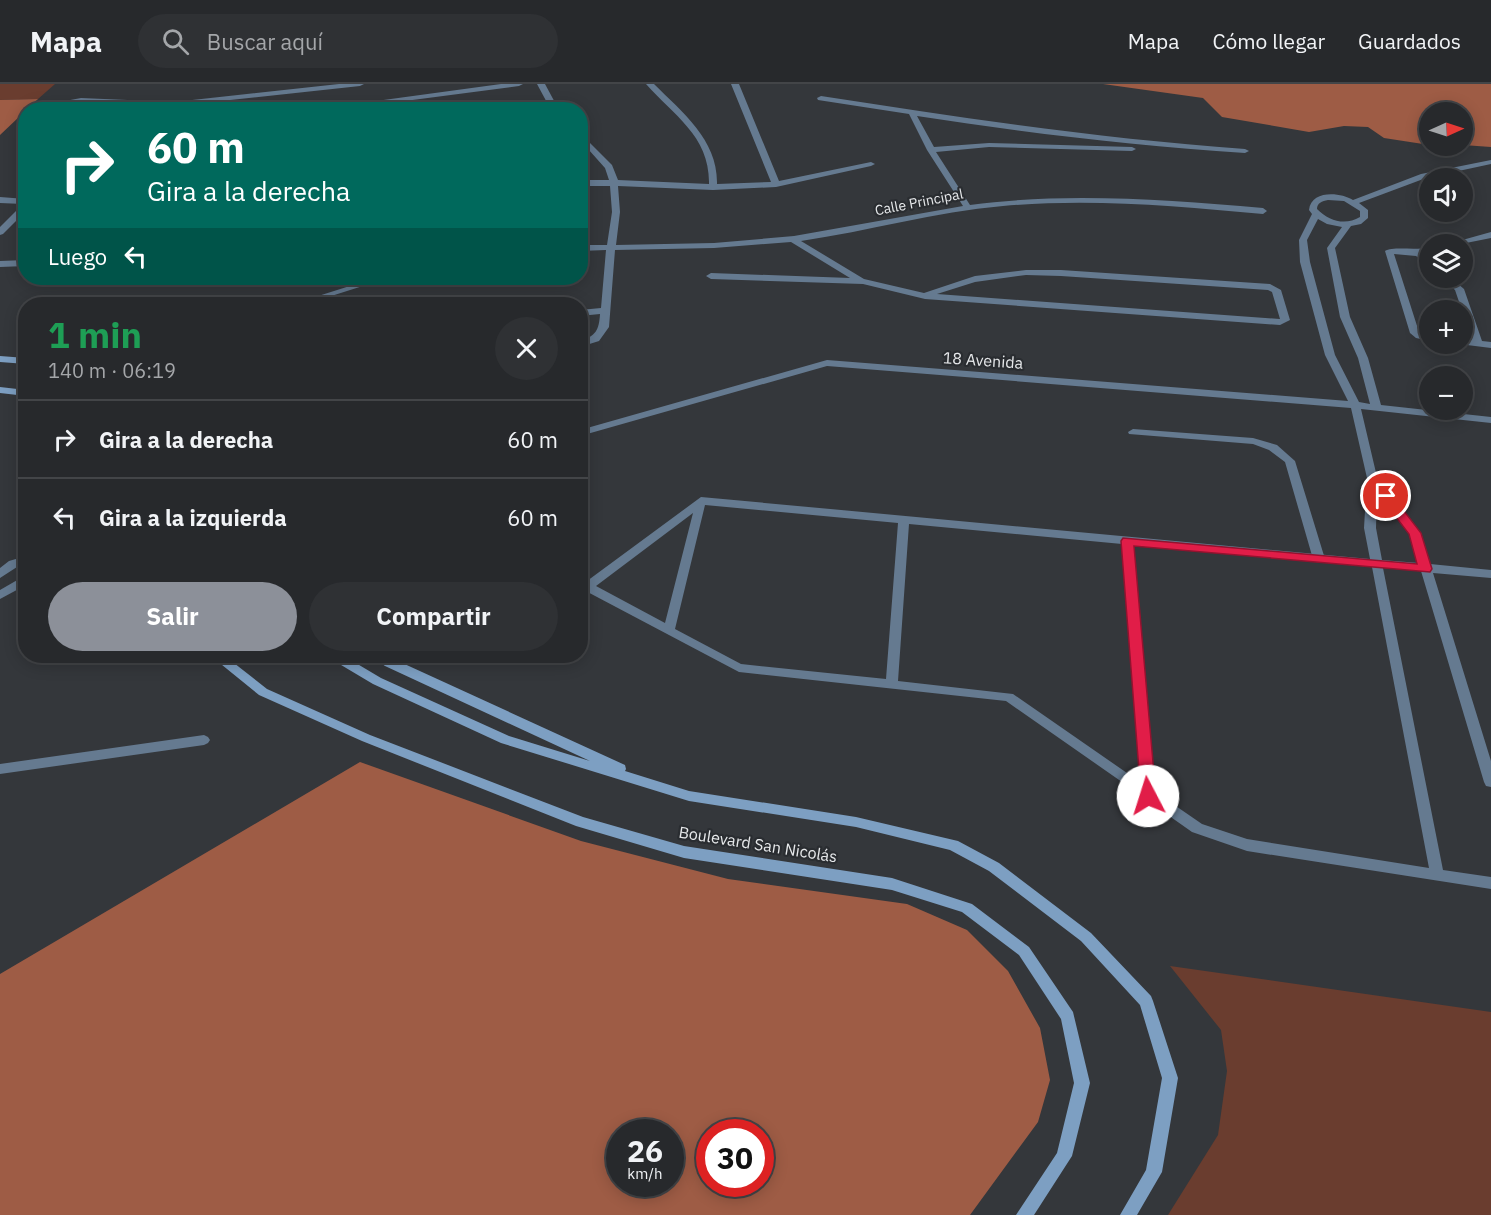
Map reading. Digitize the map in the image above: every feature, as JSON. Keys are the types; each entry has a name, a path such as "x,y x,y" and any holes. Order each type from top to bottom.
{"main road":[{"path":"0,359 18,360"},
{"path":"0,390 18,392"},
{"name":"Boulevard San Nicolás","path":"226,663 263,692 366,738 581,822 684,852 892,884 967,909 1024,951 1068,1017 1082,1083 1064,1156 1024,1215"},
{"path":"347,663 377,681 505,740 689,796 856,822 953,846 994,867 1086,937 1146,1001 1170,1078 1154,1172 1128,1215"},
{"path":"389,663 519,721 659,788"}],"street":[{"path":"193,102 360,84"},
{"path":"377,102 519,84"},
{"path":"541,84 551,102"},
{"path":"650,84 693,128 708,148 716,171 713,187"},
{"path":"735,84 776,184"},
{"path":"346,86 352,102"},
{"path":"821,98 912,113 1157,146 1245,151"},
{"path":"72,102 81,100 128,102"},
{"path":"912,113 931,150 967,206"},
{"path":"588,143 609,167 614,182 616,212 604,327 602,333 588,342"},
{"path":"931,150 989,145 1132,149 1157,146"},
{"path":"588,151 595,150"},
{"path":"1355,202 1424,176 1491,162"},
{"path":"588,183 713,187 776,184 871,164"},
{"path":"1337,197 1355,202 1364,210 1364,218 1348,224 1330,222 1316,214 1312,205 1321,198 1337,197"},
{"name":"Calle Principal","path":"588,248 792,239 836,233 967,206 1090,199 1263,211"},
{"path":"0,200 18,203"},
{"path":"0,232 18,213"},
{"path":"1316,214 1303,240 1305,262 1330,355 1355,405 1372,478 1370,528 1437,873"},
{"path":"1348,224 1331,248 1345,317 1363,358 1376,406"},
{"path":"1473,239 1491,235"},
{"path":"792,239 862,281"},
{"path":"1418,253 1389,251 1415,333 1419,336"},
{"path":"0,264 18,263"},
{"path":"711,276 862,281 925,296 1280,322 1285,320 1275,290 1270,287 1061,273 1028,271 994,275 966,280 925,296"},
{"path":"321,297 360,285"},
{"path":"1458,288 1478,344"},
{"path":"588,312 604,311"},
{"path":"1473,343 1491,345"},
{"name":"18 Avenida","path":"588,431 827,363 1376,406 1491,420"},
{"path":"1132,432 1253,441 1276,448 1290,461 1319,559"},
{"path":"1372,478 1415,533 1491,782"},
{"path":"588,582 701,501 1491,574"},
{"path":"669,630 701,501"},
{"path":"892,685 904,520"},
{"path":"1127,541 1148,796"},
{"path":"0,574 18,562"},
{"path":"0,595 18,584"},
{"path":"588,587 739,668 1011,698 1148,796 1197,828 1247,845 1491,883"},
{"path":"0,769 204,740"}],"shaded area":[{"path":"0,84 55,84 38,99 0,100"},
{"path":"1103,84 1491,84 1491,147 1473,146 1473,102 1419,102 1419,143 1384,138 1368,127 1344,126 1309,132 1222,117 1203,98"},
{"path":"38,99 35,102 18,102 18,118 0,135 0,100"},
{"path":"360,762 581,841 728,879 907,904 967,930 1008,971 1040,1028 1050,1080 1038,1122 970,1215 0,1215 0,974"},
{"path":"1170,966 1491,1012 1491,1215 1168,1215 1218,1135 1227,1071 1221,1030"}],"route":[{"path":"1148,796 1127,541 1425,569 1415,533 1386,496"}]}
